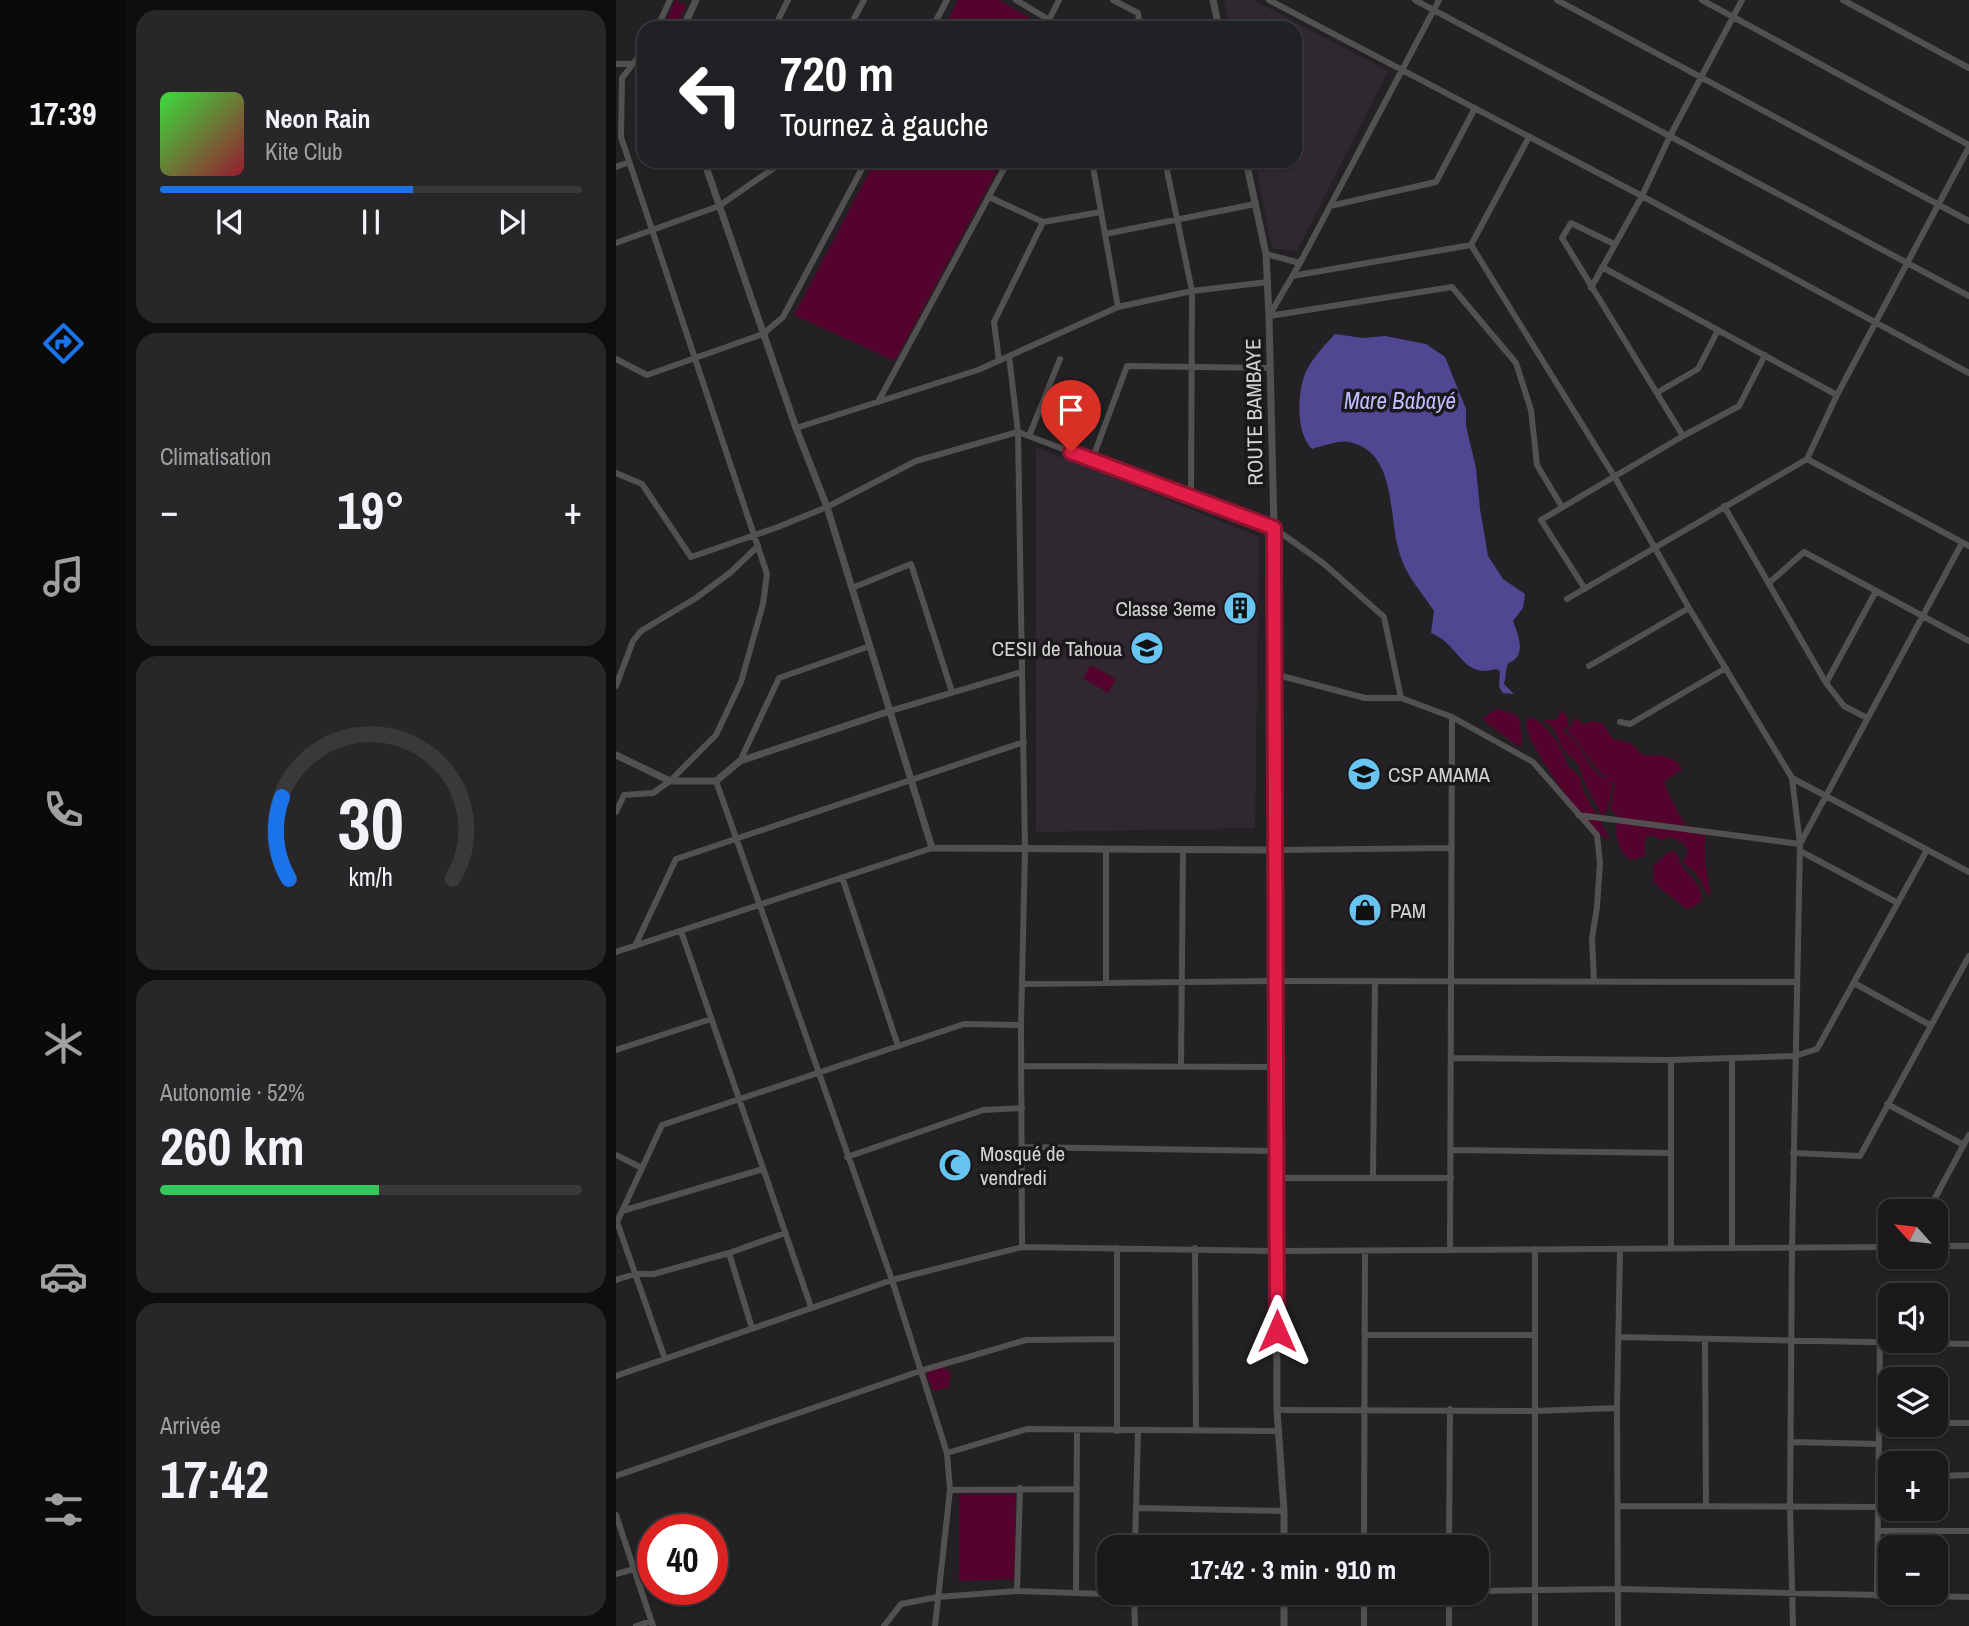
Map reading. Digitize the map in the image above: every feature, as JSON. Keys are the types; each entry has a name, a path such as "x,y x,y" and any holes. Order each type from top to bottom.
{"street":[{"path":"660,21 670,0"},
{"path":"686,21 696,0"},
{"path":"778,21 788,0"},
{"path":"853,21 864,0"},
{"path":"936,21 947,0"},
{"path":"1016,0 1049,20 1059,0"},
{"path":"1113,0 1127,3 1138,13 1139,21"},
{"path":"1213,0 1218,21"},
{"path":"1269,0 1642,196 1969,373"},
{"path":"1415,0 1969,296"},
{"path":"1269,316 1300,263 1439,0"},
{"path":"1557,0 1969,221"},
{"path":"1567,599 1807,459 1875,323 1969,146 1702,0"},
{"path":"1591,288 1642,196 1742,0"},
{"path":"1843,0 1969,68"},
{"path":"616,812 624,795 653,793 670,781 716,736 741,682 763,604 767,574 696,357 618,137 622,78 637,58"},
{"path":"616,64 637,64"},
{"path":"1330,206 1436,182 1475,108"},
{"path":"1471,244 1529,137"},
{"path":"616,167 629,162"},
{"path":"706,168 796,428 827,507 932,848"},
{"path":"616,243 719,206 773,168"},
{"path":"616,359 647,375 763,334 783,317 862,168"},
{"path":"878,402 1004,168"},
{"path":"1093,168 1118,307"},
{"path":"1166,168 1192,291 1191,497"},
{"name":"ROUTE BAMBAYE","path":"1247,168 1266,254 1269,316 1274,528 1277,1410 1284,1535"},
{"path":"989,197 1043,222 1101,212"},
{"path":"1105,234 1255,204"},
{"path":"999,360 994,322 1043,222"},
{"path":"1614,244 1571,223 1562,238 1683,436"},
{"path":"1292,276 1471,244"},
{"path":"1471,244 1614,476 1689,608 1792,778 1800,847 1791,1247 1790,1507 1793,1626"},
{"path":"1266,254 1300,263"},
{"path":"1602,267 1838,395"},
{"path":"796,428 978,370 1118,307 1192,291 1268,282"},
{"path":"1269,316 1452,286 1516,363 1531,410 1537,465 1562,507"},
{"path":"1658,392 1698,369 1718,330"},
{"path":"1585,589 1541,520 1739,406 1765,355"},
{"path":"1009,356 1018,432 1026,849 1021,1025 1022,1247"},
{"path":"1028,436 1060,359"},
{"path":"1092,460 1127,366 1269,368"},
{"path":"616,473 642,484 691,557 827,507 916,461 1018,432 1274,528 1323,563 1384,617 1401,698"},
{"path":"1800,847 1867,718 1966,545 1807,459"},
{"path":"1724,506 1826,683 1844,706 1867,718"},
{"path":"616,686 632,641 641,631 696,598 731,572 758,546"},
{"path":"1769,582 1804,552 1969,640"},
{"path":"852,588 911,564 952,692"},
{"path":"1826,683 1876,591"},
{"path":"1589,666 1689,608"},
{"path":"740,761 779,678 870,646"},
{"path":"1620,722 1630,724 1726,668"},
{"path":"616,755 670,781 716,781 740,761 890,711 1022,672"},
{"path":"1275,674 1365,698 1401,698 1452,717 1533,762 1597,835 1600,863 1592,938 1594,981"},
{"path":"1450,1250 1452,717"},
{"path":"635,946 676,859 1024,742"},
{"path":"1792,778 1969,872"},
{"path":"716,781 892,1280 947,1453 950,1490 935,1626"},
{"path":"1578,815 1800,847 1898,903"},
{"path":"616,952 932,848 1451,848"},
{"path":"1106,849 1106,983"},
{"path":"1181,1066 1183,849"},
{"path":"1451,1058 1671,1060 1795,1056 1817,1049 1927,849"},
{"path":"842,877 898,1046"},
{"path":"681,931 811,1307"},
{"path":"1793,1153 1860,1156 1969,956"},
{"path":"1023,984 1276,981 1797,982"},
{"path":"1373,1178 1375,981"},
{"path":"1854,983 1930,1025"},
{"path":"616,1050 711,1019"},
{"path":"665,1359 617,1222 662,1125 964,1024 1021,1025"},
{"path":"1732,1058 1732,1248"},
{"path":"1671,1060 1671,1248"},
{"path":"1021,1066 1276,1067"},
{"path":"1887,1104 1964,1145"},
{"path":"847,1157 983,1110 1021,1108"},
{"path":"1935,1199 1969,1135"},
{"path":"1022,1147 1276,1152"},
{"path":"1451,1150 1671,1153"},
{"path":"616,1155 642,1168"},
{"path":"622,1211 763,1169"},
{"path":"1276,1178 1451,1178"},
{"path":"616,1280 654,1274 729,1253 785,1233"},
{"path":"1948,1246 1969,1246"},
{"path":"616,1376 892,1280 1022,1247 1365,1251 1878,1247"},
{"path":"1117,1248 1117,1431"},
{"path":"1195,1248 1196,1430"},
{"path":"1535,1249 1535,1626"},
{"path":"1618,1626 1616,1408 1620,1249"},
{"path":"1364,1535 1365,1251"},
{"path":"729,1253 752,1328"},
{"path":"1365,1335 1535,1335"},
{"path":"1618,1337 1878,1342"},
{"path":"616,1476 920,1371 1026,1340 1117,1339"},
{"path":"1705,1339 1706,1506"},
{"path":"1948,1344 1969,1344"},
{"path":"1277,1410 1535,1411 1616,1408"},
{"path":"1449,1535 1450,1409"},
{"path":"1948,1423 1969,1423"},
{"path":"947,1453 1027,1429 1279,1431"},
{"path":"1076,1593 1077,1430"},
{"path":"1135,1535 1138,1431"},
{"path":"1879,1437 1879,1451"},
{"path":"1790,1442 1879,1444"},
{"path":"1948,1476 1969,1475"},
{"path":"1017,1591 1020,1488"},
{"path":"950,1490 1077,1489"},
{"path":"1618,1506 1878,1507"},
{"path":"1136,1508 1284,1511"},
{"path":"616,1515 652,1624 636,1626"},
{"path":"1877,1596 1878,1521"},
{"path":"1878,1531 1969,1531"},
{"path":"616,1574 634,1569"},
{"path":"1489,1591 1618,1589 1969,1597"},
{"path":"884,1626 901,1604 938,1597 1017,1591 1097,1593"},
{"path":"1134,1605 1135,1626"},
{"path":"1284,1605 1284,1626"},
{"path":"1363,1605 1364,1626"},
{"path":"1449,1605 1449,1626"}],"shaded area":[{"path":"675,0 686,5 679,21 666,21"},
{"path":"958,0 999,0 1035,21 948,21"},
{"path":"1224,0 1253,0 1293,21 1228,21"},
{"path":"1302,26 1388,71 1297,251 1272,248 1256,168 1302,168"},
{"path":"871,168 998,168 895,361 794,315"},
{"name":"CESII de Tahoua","path":"1036,447 1259,537 1255,828 1036,832"},
{"path":"1091,665 1116,679 1108,693 1083,678"},
{"path":"1496,709 1517,715 1522,745 1517,746 1482,719"},
{"path":"1560,711 1567,715 1569,726 1564,730 1567,735 1580,748 1595,771 1607,779 1567,731 1576,718 1583,724 1593,721 1602,723 1613,739 1631,743 1641,754 1664,756 1678,764 1682,769 1664,782 1685,825 1705,830 1705,864 1711,894 1708,895 1696,873 1682,862 1689,852 1682,842 1669,837 1661,841 1654,835 1645,837 1645,856 1630,860 1625,856 1617,840 1618,816 1610,810 1615,784 1610,781 1613,785 1607,811 1602,816 1578,764 1563,749 1552,726 1543,720 1556,720"},
{"path":"1529,717 1543,725 1554,738 1569,768 1580,778 1583,790 1610,839 1591,826 1556,782 1530,739 1526,723"},
{"path":"1670,851 1677,853 1679,861 1698,885 1702,899 1696,906 1686,909 1654,883 1653,866"},
{"path":"939,1365 951,1372 949,1387 933,1391 926,1374"},
{"path":"959,1494 1016,1494 1014,1579 959,1581"}],"water":[{"name":"Mare Babayé","path":"1335,334 1363,338 1385,336 1426,344 1445,357 1466,409 1466,426 1476,468 1488,556 1503,579 1525,594 1523,608 1513,621 1519,651 1508,665 1504,684 1514,694 1503,693 1499,687 1500,671 1475,669 1441,638 1431,633 1434,611 1402,560 1388,487 1376,458 1364,448 1349,442 1312,449 1303,434 1299,403 1302,382 1318,352"}],"place":[{"name":"Classe 3eme","path":"1240,608"},
{"name":"CESII de Tahoua","path":"1147,648"},
{"name":"CSP AMAMA","path":"1364,774"},
{"name":"PAM","path":"1365,910"},
{"name":"Mosqué de vendredi","path":"955,1165"}],"route":[{"path":"1071,452 1274,528 1277,1331"}]}
